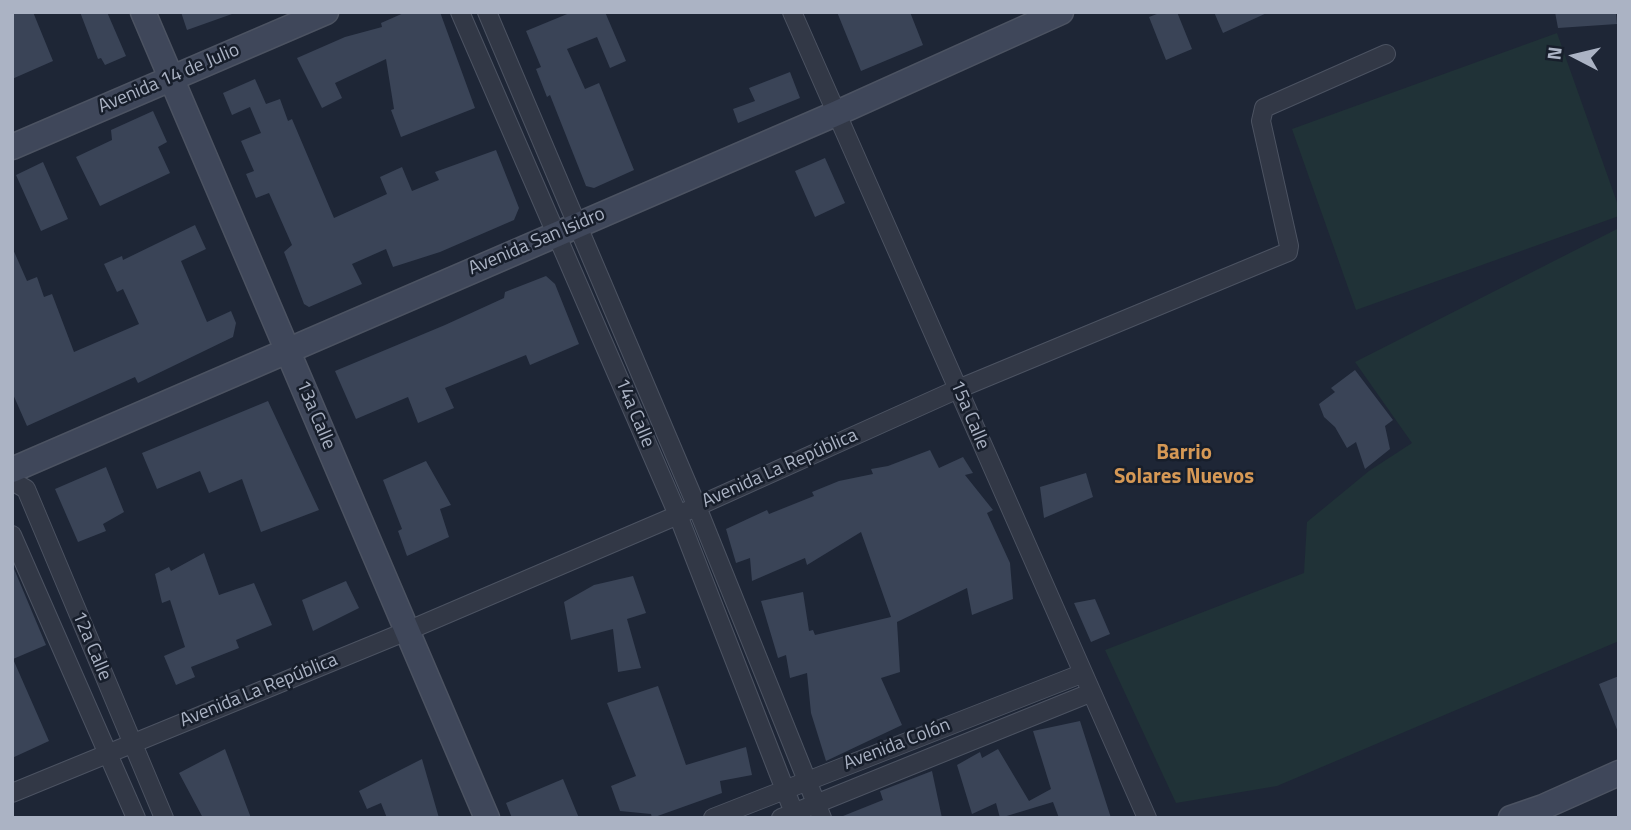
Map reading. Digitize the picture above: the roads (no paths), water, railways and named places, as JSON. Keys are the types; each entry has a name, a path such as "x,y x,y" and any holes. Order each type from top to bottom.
{"street":[{"name":"13a Calle","path":"143,12 487,818"},
{"name":"Avenida 14 de Julio","path":"12,146 326,12"},
{"name":"14a Calle","path":"460,12 567,230 697,507 819,810"},
{"name":"14a Calle","path":"487,12 567,230 784,789 790,816"},
{"name":"15a Calle","path":"792,12 1081,674 1147,818"},
{"name":"Avenida San Isidro","path":"12,470 835,114 1061,12"},
{"name":"Avenida La República","path":"12,793 407,631 697,507 958,389 1287,252 1289,246 1261,121 1264,108 1386,54"},
{"name":"12a Calle","path":"12,481 26,489 164,818"},
{"name":"12a Calle","path":"12,535 136,818"},
{"name":"Avenida Colón","path":"713,818 1081,674"},
{"name":"Avenida Colón","path":"790,816 819,810 1090,693"},
{"path":"1511,818 1543,807 1619,772"}],"district":[{"name":"Barrio Solares Nuevos","path":"1184,466"}]}
